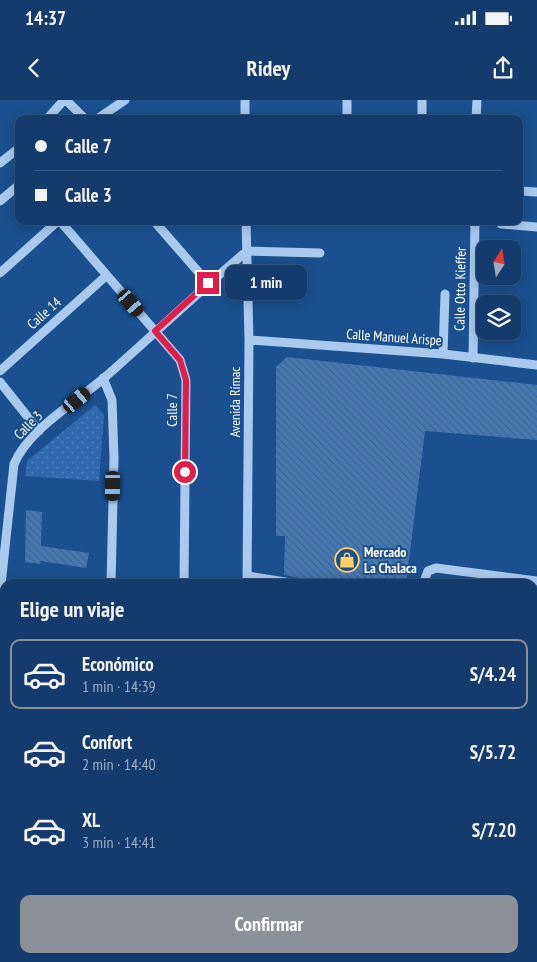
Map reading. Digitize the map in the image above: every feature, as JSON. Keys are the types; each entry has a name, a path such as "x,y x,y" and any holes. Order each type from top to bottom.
{"street":[{"path":"51,115 65,100 81,115"},
{"path":"103,115 125,100"},
{"path":"245,100 245,115"},
{"path":"347,115 348,100"},
{"path":"422,100 422,115"},
{"path":"476,115 477,100"},
{"path":"0,163 15,151"},
{"path":"0,201 15,188"},
{"path":"523,192 537,192"},
{"path":"0,274 55,225"},
{"name":"Calle 7","path":"62,225 180,360 186,380 184,579"},
{"path":"157,225 208,283"},
{"name":"Avenida Rímac","path":"246,225 248,579"},
{"name":"Calle Otto Kieffer","path":"473,358 475,225"},
{"path":"513,225 537,227"},
{"path":"246,251 320,253"},
{"name":"Calle 3","path":"2,579 14,464 18,454 39,431 103,378 246,251"},
{"name":"Calle 14","path":"0,371 106,276"},
{"path":"442,354 445,294"},
{"name":"Calle Manuel Arispe","path":"248,340 442,354 537,365"},
{"path":"103,378 112,400 114,458 111,579"},
{"path":"0,382 39,431"},
{"path":"425,579 428,571 436,568 521,579"}],"shaded area":[{"path":"95,405 104,415 99,481 25,476 27,461"}],"building":[{"path":"287,357 537,385 537,440 425,431 407,579 300,579 284,575 285,536 276,536 276,367"},
{"path":"26,510 42,512 41,546 89,553 86,568 41,561 40,564 25,562"}],"place":[{"name":"Mercado La Chalaca","path":"347,560"}],"route":[{"path":"185,472 186,380 180,360 155,331 208,283"}]}
